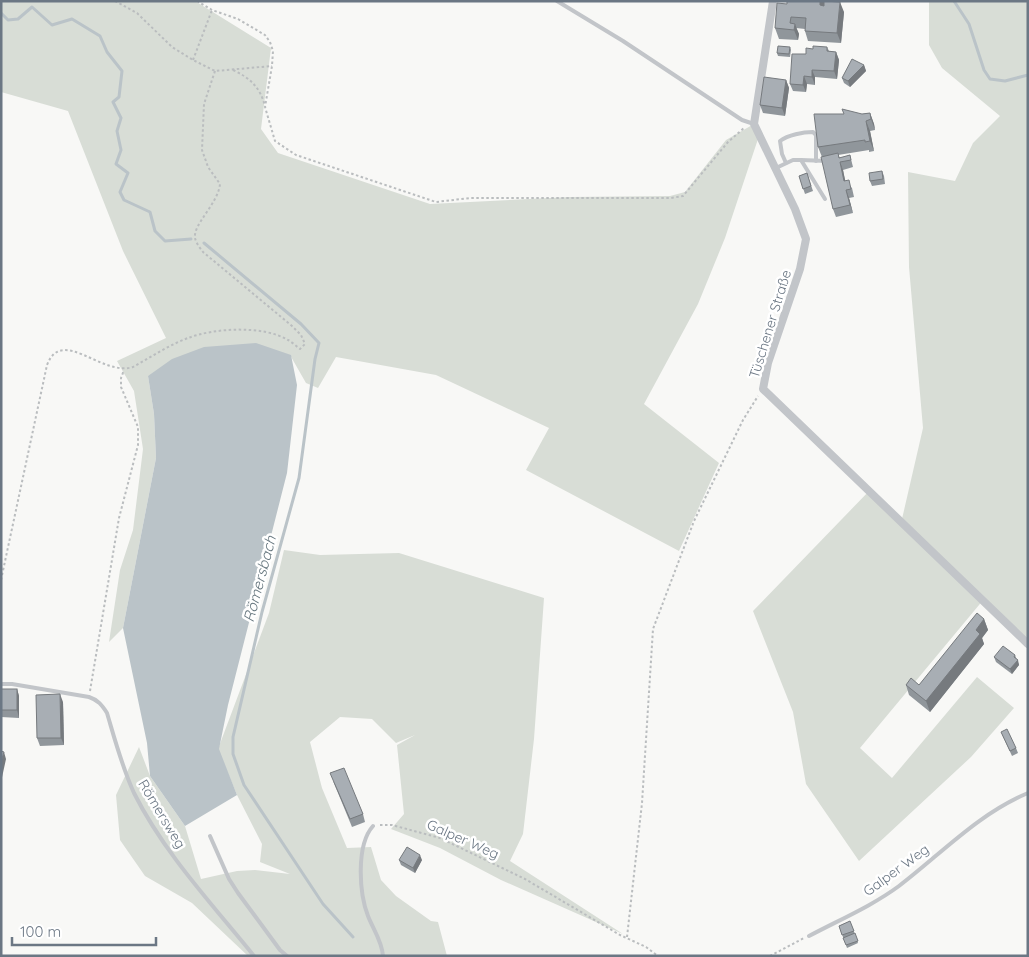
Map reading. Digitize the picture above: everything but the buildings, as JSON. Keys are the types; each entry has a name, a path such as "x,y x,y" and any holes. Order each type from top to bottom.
{"street":[{"path":"754,124 774,1"},
{"name":"Tüschener Straße","path":"754,124 795,209 806,239 800,269 768,363 763,388 1028,644"}],"lane":[{"path":"557,1 623,41 742,120 754,124"},
{"path":"786,163 780,141 792,135 810,131 816,135 816,161"},
{"path":"776,168 793,160 833,160"},
{"path":"802,160 825,199"},
{"path":"1,684 12,684 89,697"},
{"name":"Römersweg","path":"89,697 97,700 107,713 127,777 156,830 203,894 254,956"},
{"name":"Galper Weg","path":"809,936 898,887 985,816 1010,800 1028,793"},
{"path":"373,826 367,832 363,849 362,889 363,901 380,943 383,956"},
{"path":"210,836 229,879 238,894 280,950 287,956"}],"path":[{"path":"115,1 137,13 172,47 192,60 215,71 272,66"},
{"path":"197,1 212,10 238,19 265,35 270,42 272,66 265,107"},
{"path":"192,60 212,10"},
{"path":"231,69 246,76 256,85 262,96 276,141 296,155 436,202 470,198 671,198 683,196 728,142 744,128 754,124"},
{"path":"1,580 41,392 50,356 56,351 64,348 74,350 112,367 124,370 186,338 225,330 267,333 286,339 300,349 305,344 304,340 292,326 203,252 195,238 196,228 211,207 219,191 220,184 208,166 202,150 204,104 215,71"},
{"path":"89,697 119,518 138,445 138,427 121,387 121,378 124,370"},
{"path":"627,937 642,803 653,629 694,521 743,420 763,388"},
{"name":"Galper Weg","path":"373,826 392,825 440,838 525,879 658,956"},
{"path":"770,956 809,936"}],"shaded area":[{"path":"1,1 195,1 271,48 261,129 278,153 430,204 570,197 670,196 685,192 726,140 754,124 758,139 725,238 698,304 644,404 719,463 679,551 526,470 549,428 436,375 336,357 318,388 306,383 290,355 148,376 154,414 156,458 123,628 109,642 120,570 133,530 143,449 134,391 117,361 166,338 123,251 68,111 1,92"},
{"path":"929,1 1028,1 1028,640 984,599 860,748 892,778 977,677 1014,708 971,757 859,861 806,784 793,712 753,611 871,489 902,519 923,428 909,267 908,172 955,181 973,143 1000,116 942,68 929,45"},
{"path":"284,550 320,555 399,553 544,598 534,739 523,834 510,861 623,934 501,880 440,848 391,829 404,814 397,745 415,735 396,743 372,719 340,717 310,742 322,788 347,848 371,847 381,880 396,896 431,921 438,922 447,956 248,956 192,903 145,876 120,840 116,795 139,747 150,776 185,826 201,879 237,871 255,870 290,874 260,862 262,844 237,795 218,749 269,613"}],"water":[{"path":"256,343 291,355 297,385 287,473 228,705 219,749 237,795 185,826 150,776 147,743 123,628 156,458 154,414 148,376 172,359 204,347"}],"waterway":[{"path":"954,1 969,24 984,70 990,79 1005,81 1028,75"},
{"path":"1,13 8,20 18,19 32,7 52,25 72,19 100,36 107,52 122,71 119,97 113,102 121,118 117,131 121,150 116,164 128,173 120,192 124,200 150,212 155,231 165,241 191,239"},
{"name":"Römersbach","path":"204,243 301,324 319,343 315,359 299,478 262,612 233,737 233,754 244,785 323,904 353,937"}]}
